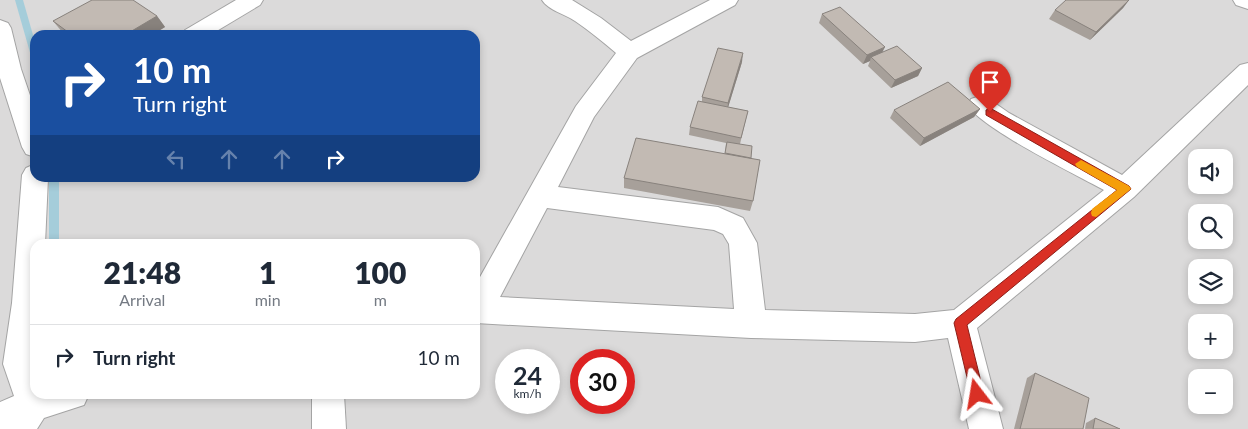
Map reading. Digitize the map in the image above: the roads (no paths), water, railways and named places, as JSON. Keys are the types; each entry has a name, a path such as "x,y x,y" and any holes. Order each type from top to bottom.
{"street":[{"path":"201,30 252,0"},
{"path":"553,0 569,6 595,24 629,52"},
{"path":"480,304 586,112 629,52 727,0"},
{"path":"1244,0 1248,2"},
{"path":"0,28 9,68 30,132"},
{"path":"480,309 752,324 915,328 960,323 1125,189 1248,71"},
{"path":"980,105 1000,120 1125,189"},
{"path":"31,239 35,182"},
{"path":"540,196 718,219 733,226 743,243 752,324"},
{"path":"26,417 19,364 27,303 30,255"},
{"path":"960,323 986,429"},
{"path":"0,418 26,417 63,399"},
{"path":"328,399 329,429"}],"waterway":[{"path":"19,0 30,38"},
{"path":"54,182 54,239"}]}
